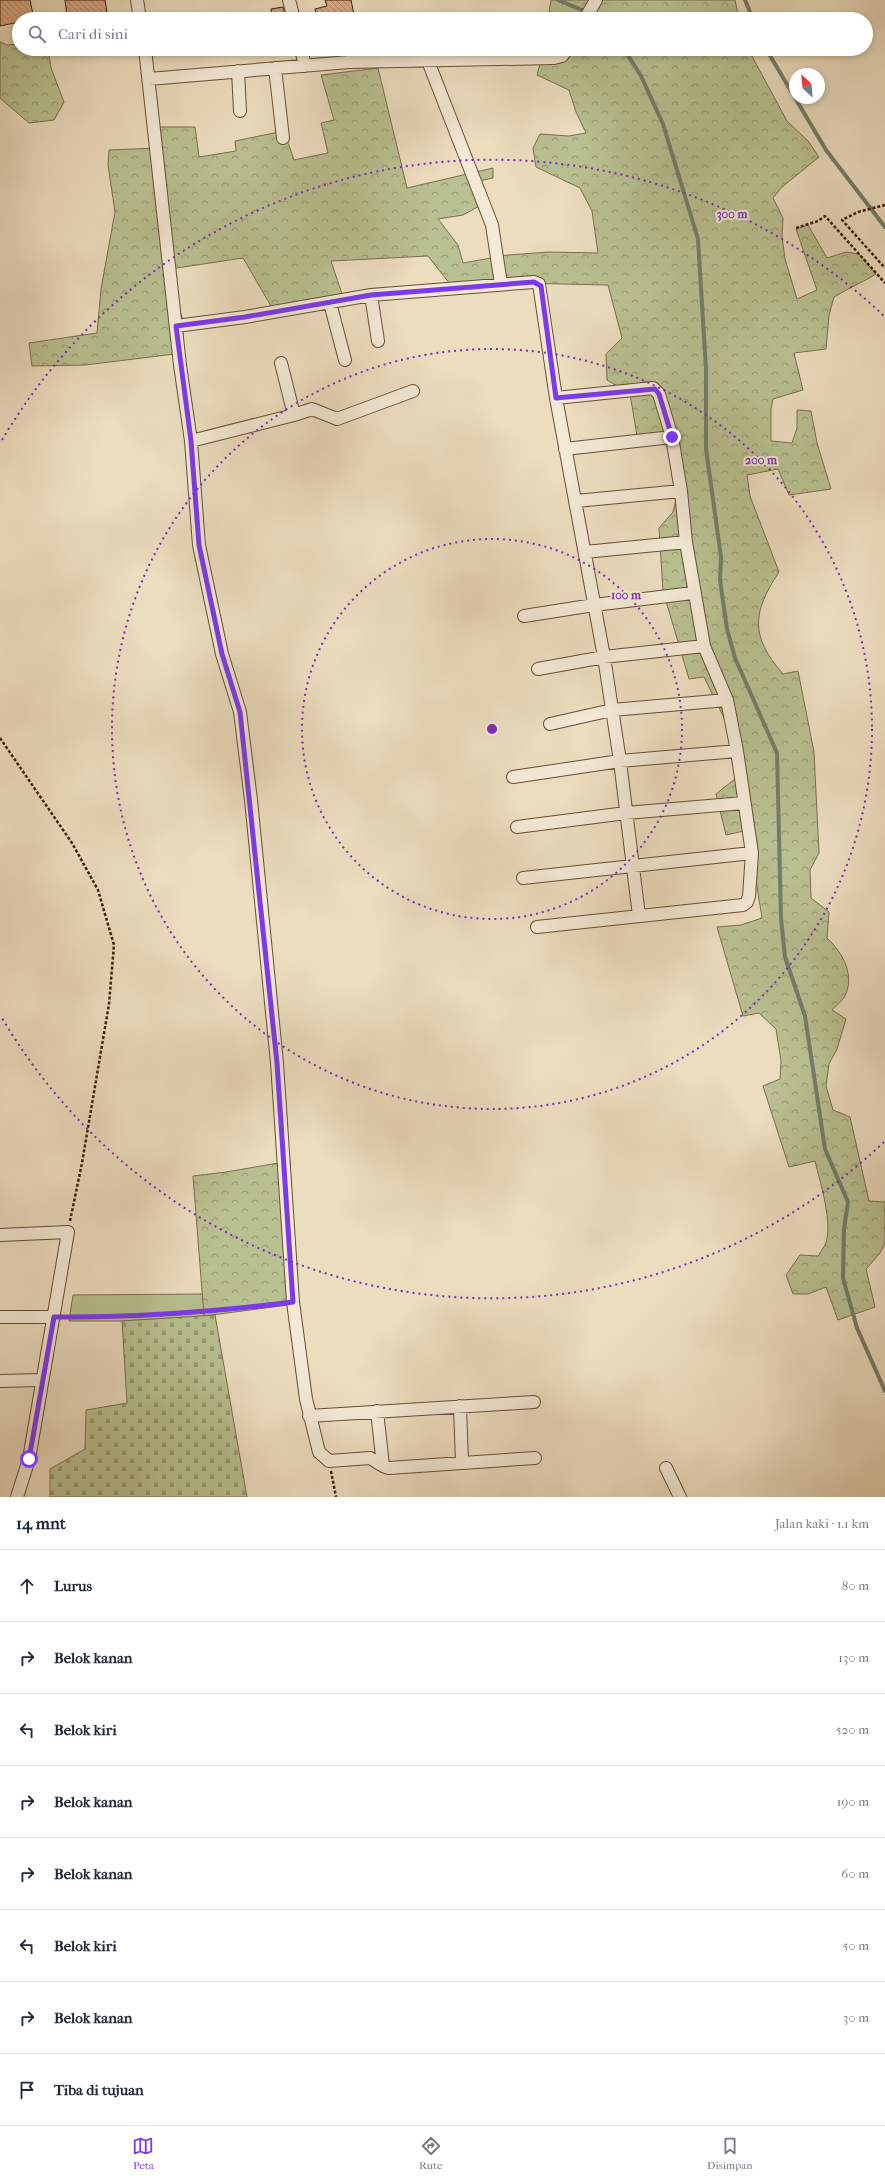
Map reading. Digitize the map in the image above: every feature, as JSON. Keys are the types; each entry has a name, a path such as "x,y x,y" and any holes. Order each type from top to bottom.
{"street":[{"path":"138,0 139,12"},
{"path":"289,0 292,12"},
{"path":"589,12 596,0"},
{"path":"146,56 176,326 191,441 199,545 222,654 240,712 251,800 277,1063 293,1302 309,1416 320,1452 329,1461 370,1458 389,1468 535,1458"},
{"path":"303,56 305,66"},
{"path":"149,79 349,62 554,58 562,56"},
{"path":"428,61 492,225 501,284"},
{"path":"275,68 283,138"},
{"path":"238,71 240,111"},
{"path":"176,326 245,317 371,295 534,282 541,286 556,398 604,658 620,761 639,916"},
{"path":"371,295 378,341"},
{"path":"330,303 345,360"},
{"path":"281,363 294,415"},
{"path":"537,927 746,903 749,896 752,853 737,751 727,700 704,646 686,542 681,491 672,437 659,394 655,389 556,398"},
{"path":"191,441 312,409 337,419 414,391"},
{"path":"565,449 672,437"},
{"path":"576,502 681,491"},
{"path":"585,552 686,542"},
{"path":"524,616 594,605 694,593"},
{"path":"538,669 604,658 704,646"},
{"path":"550,724 612,710 727,700"},
{"path":"513,777 620,761 737,751"},
{"path":"517,827 626,813 744,803"},
{"path":"523,878 752,853"},
{"path":"0,1236 68,1232 54,1317 41,1380 29,1459 17,1497"},
{"path":"0,1317 54,1317"},
{"path":"0,1381 41,1380"},
{"path":"309,1416 534,1402"},
{"path":"460,1406 462,1463"},
{"path":"377,1411 383,1466"},
{"path":"666,1468 680,1497"}],"path":[{"path":"885,205 868,209 842,220 885,268"},
{"path":"796,228 818,221 825,216 885,283"},
{"path":"0,738 72,844 98,890 114,945 109,1004 82,1163 68,1232"},
{"path":"54,1317 151,1316 214,1312 293,1302"},
{"path":"329,1461 336,1497"}],"green space":[{"path":"551,0 735,0 738,12 549,12"},
{"path":"0,42 7,45 12,45 12,56 49,56 51,68 64,102 54,120 29,123 0,98"},
{"path":"542,56 752,56 787,121 808,141 819,157 782,187 773,198 783,218 782,236 785,259 797,299 817,290 796,229 808,225 827,258 846,252 859,254 876,274 834,297 829,315 826,349 794,353 803,390 773,399 771,409 771,441 792,443 797,428 797,410 811,411 817,443 831,489 789,495 778,469 747,475 750,496 779,572 770,587 760,612 758,624 760,636 772,660 783,674 798,671 814,752 819,853 810,870 811,898 829,912 827,938 838,950 848,972 848,988 845,996 832,1010 846,1019 837,1049 829,1064 826,1086 833,1110 850,1117 869,1201 885,1202 885,1243 880,1253 866,1269 875,1307 838,1320 826,1287 808,1294 793,1294 786,1275 800,1255 818,1256 825,1245 828,1227 823,1192 815,1161 789,1167 763,1086 780,1079 781,1061 776,1029 759,1013 743,1016 717,927 741,925 762,918 748,830 726,835 716,794 745,771 730,730 704,677 689,679 663,591 659,528 673,512 680,482 669,445 637,436 630,394 607,380 606,354 622,338 608,285 469,282 450,284 428,256 331,261 345,303 274,311 243,258 170,269 173,290 183,320 183,353 85,365 32,366 29,343 97,333 101,289 115,212 108,165 109,150 157,148 155,127 195,127 199,157 236,151 235,141 284,131 294,160 328,153 321,123 334,120 321,75 378,68 407,188 493,168 493,178 474,182 481,205 463,215 438,219 458,245 463,263 508,255 549,252 598,253 592,211 580,188 536,167 533,148 540,134 569,136 586,133 576,112 569,90 537,75"},
{"path":"290,1161 296,1304 204,1316 193,1176"},
{"path":"203,1294 204,1316 122,1321 69,1321 73,1295"},
{"path":"215,1315 247,1497 50,1497 50,1469 85,1449 86,1410 127,1403 122,1321"}],"building":[{"path":"0,0 30,0 33,12 12,12 12,23 0,26"},
{"path":"65,0 105,0 107,12 66,12"},
{"path":"325,0 351,0 354,12 316,12 315,9 327,6"},
{"path":"283,7 284,12 272,12 271,9"}],"waterway":[{"path":"558,0 586,12"},
{"path":"745,0 750,12"},
{"path":"628,56 641,76 663,124 698,239 706,369 706,449 721,557 720,580 727,629 735,658 777,753 781,918 785,957 805,1016 825,1149 848,1202 844,1229 843,1278 857,1328 885,1391"},
{"path":"770,56 826,150 885,227"}],"route":[{"path":"29,1459 41,1380 54,1317 122,1318 203,1313 293,1302 277,1063 251,800 244,757 240,712 222,654 199,545 191,441 176,326 245,317 371,295 403,291 534,282 541,286 556,398 653,388 657,390 659,394 672,437"}]}
